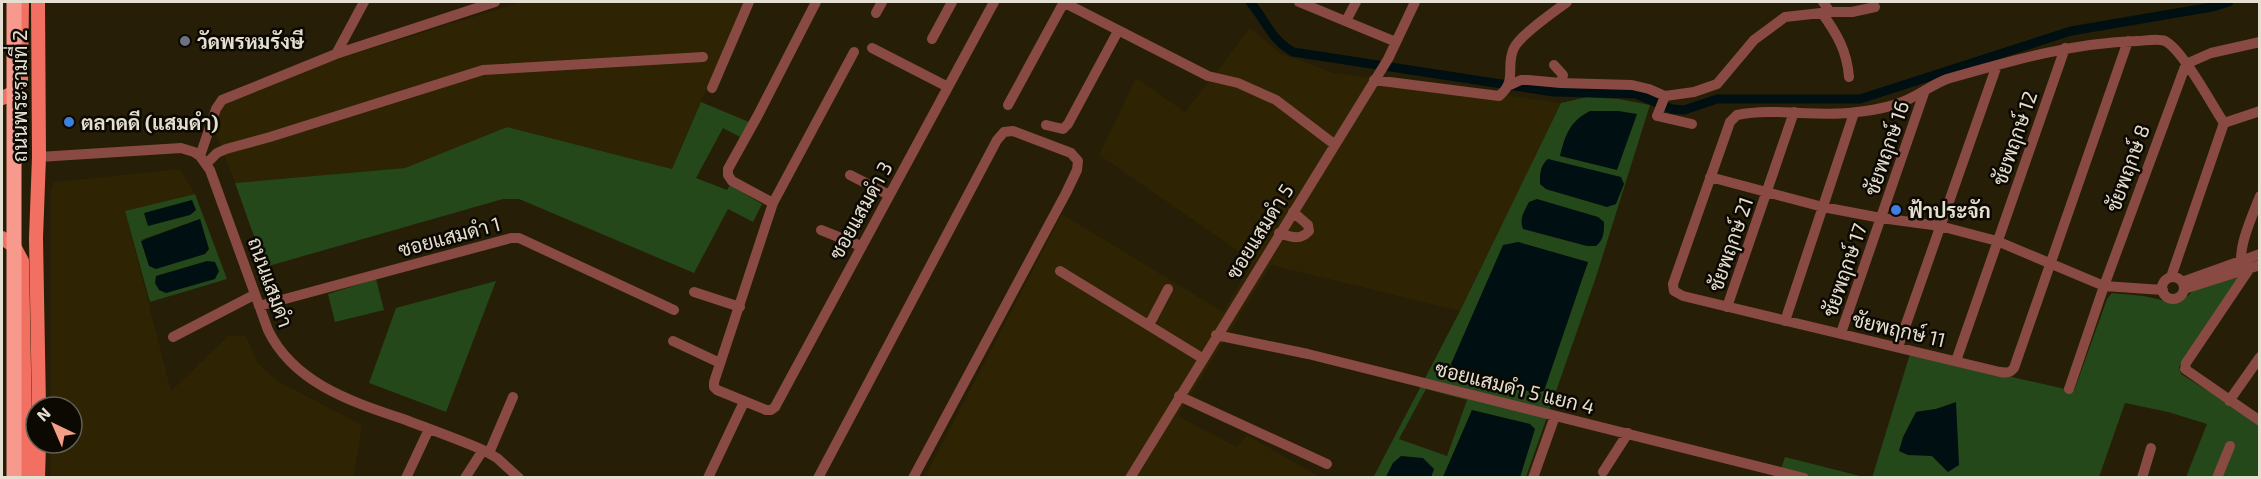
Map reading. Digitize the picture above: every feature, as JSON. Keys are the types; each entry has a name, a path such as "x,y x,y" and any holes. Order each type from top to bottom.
{"highway":[{"path":"14,2 14,477"}],"main road":[{"path":"2,98 11,94 21,80 22,2"},
{"name":"ถนนพระรามที่ 2","path":"38,2 39,157 36,238 39,395"},
{"path":"2,238 14,246 22,261 26,477"},
{"path":"38,477 39,455"}],"street":[{"path":"336,54 364,2"},
{"path":"203,160 216,109 222,100 336,54 495,2"},
{"path":"712,88 748,2"},
{"path":"773,203 732,181 728,175 728,169 816,2"},
{"path":"876,13 882,2"},
{"path":"932,39 952,2"},
{"name":"ซอยแสมดำ 3","path":"854,52 773,203 714,387 766,410 775,407 994,2"},
{"path":"1008,105 1063,2 1082,6 1118,30 1208,76 1238,83 1276,100 1334,144"},
{"path":"1299,2 1396,42"},
{"path":"1346,21 1356,2"},
{"name":"ซอยแสมดำ 5","path":"1130,477 1388,59 1415,2"},
{"path":"1510,85 1514,48 1524,36 1567,2"},
{"path":"1375,80 1499,96 1510,85 1521,80 1632,86 1649,89 1665,96 1694,92 1717,84 1754,40 1785,17 1825,9 1852,12 1875,7"},
{"path":"1825,9 1842,42 1849,77"},
{"path":"1046,125 1063,129 1068,124 1118,30"},
{"path":"2163,290 2104,286 1997,241 1941,226 1823,207 1766,194 1710,177 1733,116 1794,112 1854,113 1892,106 1937,83 1997,65 2065,48 2128,41 2166,42 2186,64 2224,123"},
{"name":"ชัยพฤกษ์ 11","path":"1710,177 1673,284 1672,288 1677,294 2007,373 2014,368 2128,41"},
{"path":"2186,64 2211,53 2259,42"},
{"path":"873,48 948,87"},
{"name":"ชัยพฤกษ์ 12","path":"1956,361 2065,48"},
{"path":"203,160 226,149 483,70 703,57"},
{"name":"ชัยพฤกษ์ 8","path":"2069,389 2104,286 2186,64"},
{"path":"1554,65 1563,75 1561,83"},
{"path":"1898,347 1997,65"},
{"name":"ชัยพฤกษ์ 16","path":"1881,218 1925,90"},
{"path":"1665,96 1657,116 1692,124"},
{"path":"2224,123 2259,111"},
{"name":"ชัยพฤกษ์ 21","path":"1727,307 1794,112"},
{"path":"1785,321 1854,113"},
{"path":"2183,285 2181,296 2174,298 2167,296 2163,290 2163,284 2171,277 2224,123"},
{"path":"818,477 997,140 1004,132 1013,131 1071,153 1078,161 1077,170 1066,193 913,477"},
{"path":"39,157 182,148 194,152 203,160"},
{"name":"ถนนแสมดำ","path":"203,160 219,191 256,301 274,343 302,373 332,392 486,451 519,477"},
{"path":"850,176 889,195"},
{"path":"2248,266 2244,240 2259,196"},
{"path":"1279,233 1300,237 1309,231 1308,225 1293,212"},
{"name":"ชัยพฤกษ์ 17","path":"1841,333 1881,218"},
{"path":"821,230 861,246"},
{"name":"ซอยแสมดำ 1","path":"173,337 256,301 511,238 519,238 675,310"},
{"path":"2259,254 2248,266 2185,366 2187,372 2259,421"},
{"path":"2183,285 2248,266"},
{"path":"1060,271 1202,358"},
{"path":"2171,277 2175,277 2183,285"},
{"path":"1149,325 1168,289"},
{"path":"694,292 740,307"},
{"name":"ซอยแสมดำ 5 แยก 4","path":"1216,335 1308,354 1804,477"},
{"path":"673,341 720,363"},
{"path":"2229,401 2259,357"},
{"path":"1179,396 1327,464"},
{"path":"465,477 486,451 513,397"},
{"path":"708,477 744,402"},
{"path":"1533,477 1555,416"},
{"path":"406,477 429,429"},
{"path":"1603,472 1628,433"},
{"path":"2217,477 2230,446"},
{"path":"2142,477 2151,448"}],"shaded area":[{"path":"521,2 744,2 672,169 507,127 405,168 235,183 214,130 223,105 334,60"},
{"path":"1250,28 1280,53 1334,73 1561,103 1460,311 1271,265 1178,416 1237,447 1247,435 1320,477 924,478 1062,214 1223,312 1253,261 1099,155 1136,78 1185,112"},
{"path":"1590,111 1637,114 1617,170 1560,156 1569,129"},
{"path":"1548,159 1621,177 1624,184 1616,204 1607,207 1546,189 1540,184 1540,177 1542,167"},
{"path":"180,169 195,194 125,211 171,391 229,335 246,336 258,363 276,380 362,425 354,477 51,477 51,455 84,455 84,395 51,395 51,189 54,182"},
{"path":"1537,199 1598,217 1604,222 1601,241 1596,246 1587,246 1523,229 1524,212 1529,202"},
{"path":"192,200 196,210 190,215 148,226 144,213"},
{"path":"200,219 209,249 205,254 156,269 149,266 141,241"},
{"path":"1518,242 1588,262 1544,391 1535,393 1454,369 1451,364 1503,245"},
{"path":"207,261 215,262 219,271 215,279 166,293 159,290 155,283 156,276"},
{"path":"1956,402 1959,465 1948,472 1932,456 1908,455 1899,451 1903,437 1916,412 1936,409"},
{"path":"1472,410 1530,424 1535,429 1520,477 1443,477"},
{"path":"1401,456 1423,458 1434,469 1431,477 1386,477 1393,463"}],"green space":[{"path":"1587,97 1619,99 1650,105 1596,277 1526,477 1520,477 1534,429 1472,411 1443,477 1431,477 1434,469 1393,463 1386,477 1373,478 1460,311 1561,103","holes":["1548,159 1608,207 1546,189 1540,184 1540,177 1542,167","1518,242 1588,263 1536,393 1455,369 1451,364","1426,389 1467,400 1447,456 1399,439"]},
{"path":"701,102 749,122 740,137 723,128 696,178 727,190 730,185 762,204 753,222 728,209 694,273 519,199 503,199 265,267 235,183 405,168 507,127 672,169"},
{"path":"195,194 227,279 150,302 125,211","holes":["200,219 204,234 141,240"]},
{"path":"2239,277 2179,367 2181,374 2259,423 2259,477 2186,477 2207,424 2168,412 2125,403 2099,477 1872,478 1910,354 2074,391 2107,299 2112,293 2144,296 2170,302 2188,296 2193,290","holes":["1956,403 1956,429 1948,472 1932,456 1916,412"]},
{"path":"376,279 384,310 335,322 328,294"},
{"path":"496,281 446,412 369,383 396,308"},
{"path":"1785,457 1864,477 1778,478"}],"waterway":[{"path":"1250,2 1279,41 1293,52 1554,92 1636,94 1672,109 1684,110 1717,99 1860,99 2071,31 2212,7 2229,2"}],"place":[{"name":"วัดพรหมรังษี","path":"185,41"},
{"name":"ตลาดดี (แสมดำ)","path":"69,122"},
{"name":"ฟ้าประจัก","path":"1896,210"}]}
